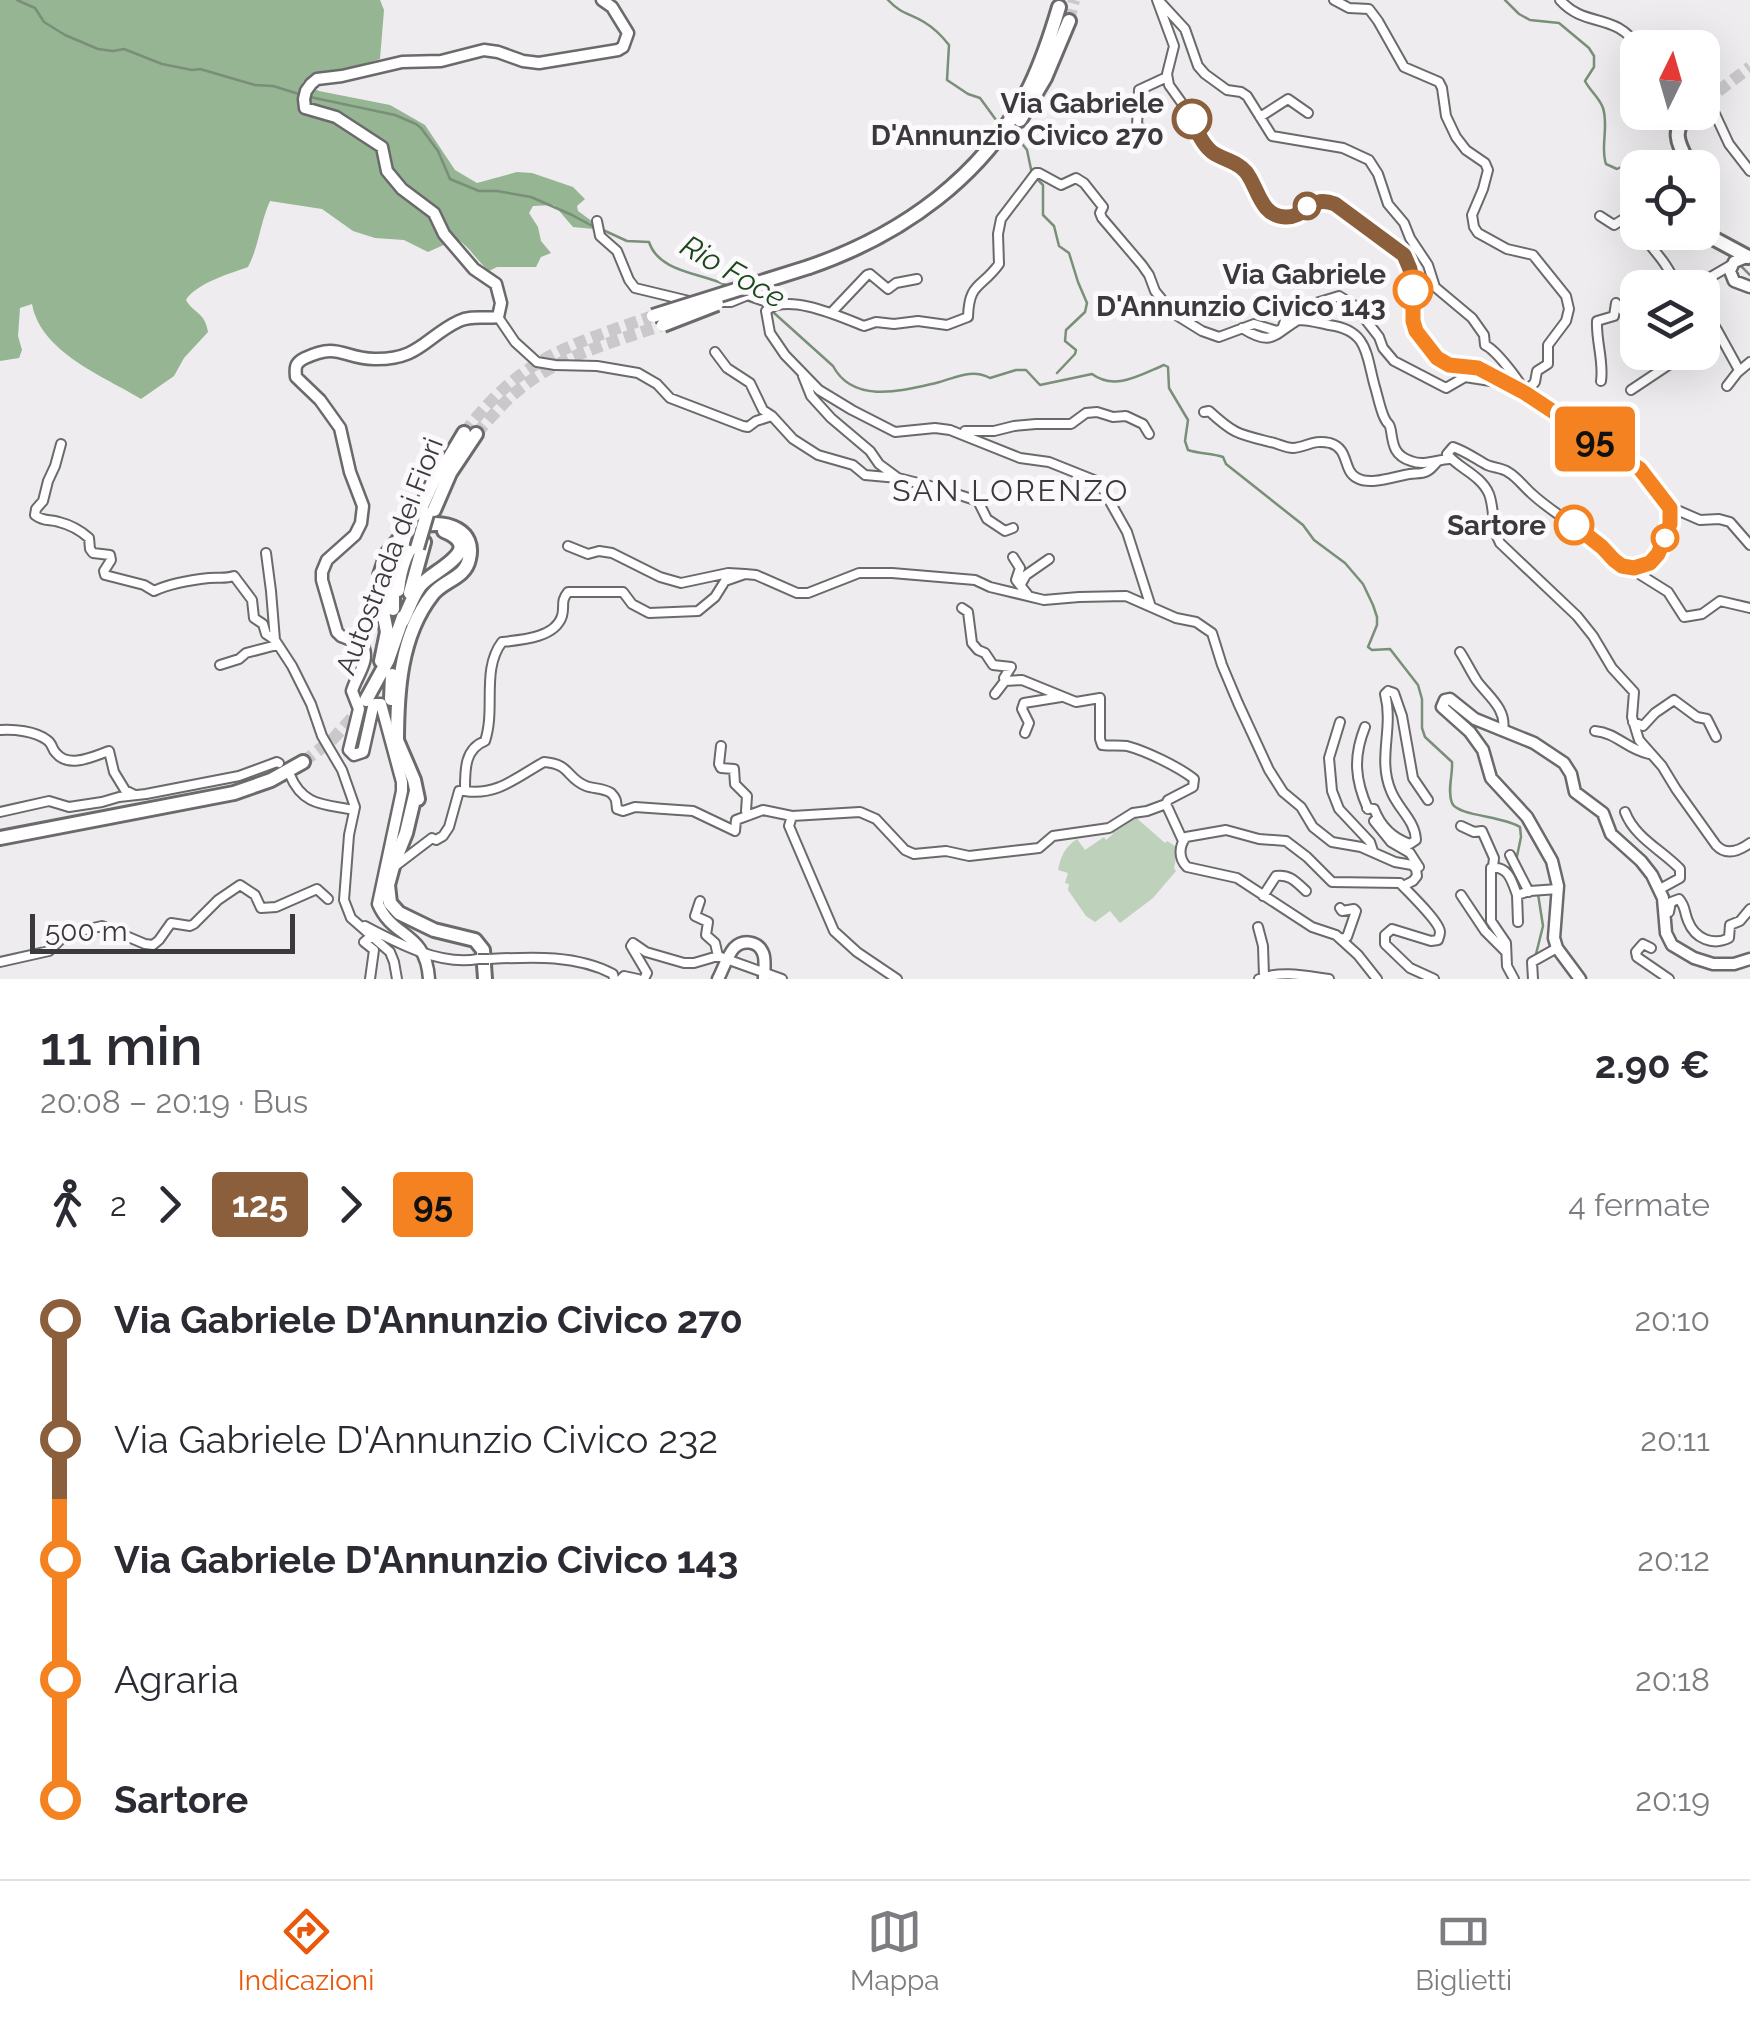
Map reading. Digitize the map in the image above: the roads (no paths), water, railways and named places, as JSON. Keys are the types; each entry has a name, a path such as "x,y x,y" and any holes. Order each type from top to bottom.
{"highway":[{"path":"943,198 983,156 1020,106 1043,56 1059,7"},
{"path":"658,320 842,260 914,223 992,155 1028,108 1053,63 1069,21"},
{"name":"Autostrada dei Fiori","path":"421,540 402,622 388,660 363,699 396,622 421,540 448,459 470,433 431,512"},
{"path":"393,609 393,580 399,556 448,459"},
{"path":"396,742 404,652 409,638 432,594 462,573 470,555 466,536 453,526 424,525 421,540 428,561 444,567"},
{"path":"398,590 400,571 414,542 441,530 455,538 457,557 419,586 402,622"},
{"path":"381,661 387,632 380,575 388,554 401,538"},
{"path":"392,718 400,651"},
{"path":"392,675 396,742 414,780 418,802 412,835 392,866 388,890 392,906 399,914 434,930 475,940 483,950 485,979"},
{"path":"0,836 225,789 301,759"}],"main road":[{"path":"428,979 424,952 380,910 378,900 392,866 402,782 384,707 379,703 373,707 361,754 354,756 350,752 358,709 352,687 366,653 362,644 337,632 322,572 326,560 355,535 363,506 340,428 320,400 296,377 295,367 324,350 373,359 403,355 422,348 460,320 498,316 501,304 496,284 474,269 444,234 434,213 402,189 387,171 382,147 336,117 305,108 305,95 310,84 325,77 402,62 441,61 484,50 539,63 618,50 626,43 628,33 612,6 602,0"},
{"path":"1739,257 1731,277 1750,287"},
{"path":"1580,979 1557,948 1554,929 1558,888 1552,861 1531,822 1491,778 1483,750 1465,726 1445,710 1442,703 1450,698 1475,719 1540,746 1564,763 1576,792 1603,814 1611,834 1647,868 1660,890 1667,939 1672,945 1703,962 1734,964 1750,959"},
{"path":"718,979 723,958 735,947 751,943 763,954 764,976"}],"street":[{"path":"1157,0 1174,46 1165,78 1169,95"},
{"path":"1157,0 1184,29 1198,66 1227,90 1247,96 1270,133 1343,148 1369,160 1388,204 1404,223 1436,286 1472,318 1484,335 1485,345 1496,352 1525,393"},
{"path":"1334,0 1349,8 1369,9 1404,67 1441,84 1446,116 1456,138 1488,170 1472,215 1474,227 1507,249 1533,256 1566,296 1568,314 1548,344 1548,364 1537,370 1536,382 1525,393"},
{"path":"1560,0 1569,10 1625,30"},
{"path":"1143,130 1136,125 1138,90 1165,78"},
{"path":"1165,78 1204,143 1213,153 1244,170 1270,211 1289,217 1314,202 1329,202 1392,244 1408,261 1416,331 1445,364 1478,368 1525,393 1640,469 1670,508 1700,520 1730,522 1750,544"},
{"path":"1260,117 1288,99 1308,113"},
{"path":"1720,123 1729,144 1750,171"},
{"path":"598,227 600,236 618,251 628,280 640,291 685,301 718,303 748,295 771,307 799,306 864,326 918,321 947,325 968,318 974,289 997,269 1002,220 1034,176 1061,185 1072,178 1084,182 1103,207 1102,218 1142,264 1155,291 1173,314 1202,331 1218,337 1242,328 1271,339 1293,323 1306,320 1343,326 1355,334 1367,352 1393,447 1416,463 1444,460 1471,473 1486,489 1500,543 1577,616 1612,668 1634,692 1633,722 1639,740 1719,848 1731,852 1750,843"},
{"path":"1600,216 1614,225 1620,221"},
{"path":"1652,250 1668,270"},
{"path":"831,313 866,275 891,289 896,283 918,278"},
{"path":"1282,331 1294,310 1339,296 1355,306 1394,362 1431,382 1446,388 1466,376 1508,384"},
{"path":"1601,382 1597,321 1614,316 1616,303 1620,308"},
{"path":"771,307 770,333 785,355 836,402 895,432 935,428 956,432 1020,458 1050,462 1098,482 1127,532 1151,607"},
{"path":"498,316 515,342 537,362 638,373 670,398 748,427 772,416"},
{"path":"1720,334 1739,370"},
{"path":"716,352 727,368 750,383 763,410 792,439 818,456 853,464 865,475 898,478 978,501 987,519 1004,531 1013,528"},
{"path":"1727,386 1750,362"},
{"path":"1632,390 1661,370"},
{"path":"805,373 802,376 812,396 831,418 898,478"},
{"path":"1204,412 1209,411 1232,430 1251,439 1291,448 1316,441 1337,446 1345,454 1350,472 1365,481 1422,474 1444,460 1454,447 1511,474 1622,566 1634,568 1650,563 1658,554 1670,524 1670,508"},
{"path":"956,432 1070,424 1086,413 1097,412 1126,416 1143,424 1149,434"},
{"path":"61,444 43,502 35,514 42,520 83,533 89,538 90,552 110,554 106,576 144,585 151,591 197,578 234,576 252,600 254,618 292,666 322,736 342,770 354,804 344,900 355,921 390,952 396,979"},
{"path":"568,546 588,554 612,553 674,582 745,574 803,594 855,574 892,573 975,580 1044,600 1126,596 1176,618 1196,622 1212,633 1222,665 1277,784 1332,842 1412,865 1416,878 1406,889"},
{"path":"266,553 276,643"},
{"path":"1013,557 1020,568 1016,580 1029,596"},
{"path":"1021,584 1026,575 1049,560"},
{"path":"1634,568 1672,596 1684,616 1702,614 1720,602 1750,608"},
{"path":"465,791 470,751 475,744 485,741 487,734 491,666 502,642 553,630 561,618 562,598 568,592 622,592 632,604 649,613 698,611 715,598 725,580 745,574"},
{"path":"962,608 968,612 970,639 976,648 993,665 1011,668 1006,681"},
{"path":"220,665 276,643"},
{"path":"1460,652 1504,717 1502,730"},
{"path":"493,958 473,934 439,928 398,908 393,901 392,866 432,838 443,836 459,792 491,792 544,762 563,766 586,786 609,792 617,809 623,812 634,808 700,812 735,831 736,820 762,810 792,816 860,812 876,820 905,850 914,854 946,851 969,856 1039,848 1052,836 1109,828 1132,813 1166,804 1193,787 1194,779 1185,772 1137,749 1102,746 1100,698 1076,702 1022,680 1006,681 995,694"},
{"path":"1367,808 1374,809 1397,840 1410,844 1416,840 1414,826 1388,784 1384,762 1388,691 1394,693 1402,712 1414,778 1428,800"},
{"path":"1025,733 1029,723 1022,709 1024,703 1064,697"},
{"path":"1633,722 1643,726 1674,700 1698,717 1707,718 1716,737"},
{"path":"1340,722 1329,753 1332,791 1339,810 1372,845 1369,850"},
{"path":"1364,727 1355,764 1357,779 1380,830 1410,853 1419,868 1420,879 1406,889"},
{"path":"0,730 27,732 47,740 57,756 66,760 82,760 109,751 114,772 124,788 135,795"},
{"path":"1595,731 1607,732 1636,752 1654,756"},
{"path":"342,770 368,752 367,739"},
{"path":"721,746 719,764 736,772 736,784 747,796 746,811 750,815"},
{"path":"0,812 49,801 72,807 102,802 239,776 279,763"},
{"path":"290,775 304,796 326,807 354,810"},
{"path":"1166,804 1182,842 1180,855 1187,866 1238,878 1312,927 1341,938 1376,979"},
{"path":"1625,812 1630,824 1680,868 1680,878 1660,890"},
{"path":"792,816 789,826 834,931 897,979"},
{"path":"1461,826 1482,831 1494,858 1490,874 1491,922 1506,944 1514,979"},
{"path":"1182,842 1191,834 1226,830 1258,839 1282,840 1294,845 1332,882 1383,881 1406,889 1438,923 1440,938 1431,942 1394,929 1385,935 1385,944 1410,968 1434,979"},
{"path":"1510,855 1529,891"},
{"path":"1494,867 1507,873 1517,895 1518,922"},
{"path":"1264,896 1276,876 1284,875 1306,892"},
{"path":"0,962 49,951 66,934 102,926 152,945 171,923 194,924 240,885 254,895 261,908 276,907 317,889 330,899 344,900"},
{"path":"1517,895 1542,887 1558,888"},
{"path":"1461,894 1485,931 1505,950"},
{"path":"1665,924 1669,921 1669,905 1679,898 1686,907 1691,927 1712,942 1724,941 1729,938 1730,925 1750,910"},
{"path":"700,901 696,917 708,922 706,934 723,958"},
{"path":"1340,908 1356,910 1347,936 1341,938"},
{"path":"355,921 398,944 453,959 545,958 588,964 612,973 617,979 641,979 647,973 631,946 634,943 646,952 684,963 723,958 764,976 782,979"},
{"path":"1258,927 1263,946 1262,978 1293,975 1329,979"},
{"path":"370,937 364,942 374,950 370,979"},
{"path":"1651,948 1643,944 1636,952 1637,957 1669,979"},
{"path":"1535,976 1530,966 1533,960 1557,948"}],"waterway":[{"name":"Rio Foce","path":"17,0 35,8 44,22 65,35 98,49 124,49 162,64 200,69 302,95"},
{"path":"888,0 944,38 949,45 947,80 980,98 999,124"},
{"path":"1505,0 1530,20 1559,23 1589,48 1594,67 1585,81 1603,108 1606,164 1620,168"},
{"name":"Rio Foce","path":"310,97 395,115 416,124 438,151 450,179 479,191 531,197 596,228"},
{"path":"1008,133 1027,150 1032,174 1043,185 1043,215 1054,226 1059,246 1069,253 1087,303 1085,312 1066,330 1065,341 1076,350 1075,354 1057,373"},
{"name":"Rio Foce","path":"603,230 627,241 649,242 654,252 672,266 728,286"},
{"path":"1720,250 1731,256"},
{"path":"1740,265 1750,275"},
{"name":"Rio Foce","path":"746,300 767,307"},
{"name":"Rio Foce","path":"773,312 842,378 853,386 879,392 963,375 990,378 1016,370 1026,370 1040,385 1092,374 1119,381 1164,365 1168,367 1169,388 1188,420 1188,450 1223,457 1226,464 1345,563 1363,584 1377,617 1368,647 1390,649 1418,685 1425,737 1452,762 1452,803 1462,811 1520,827 1516,861"},
{"name":"Rio Foce","path":"1536,954 1543,926 1538,894"}],"tunnel":[{"path":"1069,21 1074,0"},
{"path":"1720,90 1750,67"},
{"path":"464,433 485,407 527,370 571,346 653,316"},
{"path":"476,434 512,395 558,364 663,325"},
{"path":"303,762 332,740 359,710"}],"place":[{"name":"Via Gabriele D'Annunzio Civico 270","path":"1192,119"},
{"name":"Via Gabriele D'Annunzio Civico 143","path":"1413,290"},
{"name":"Sartore","path":"1574,525"}],"district":[{"name":"SAN LORENZO","path":"1011,491"}]}
